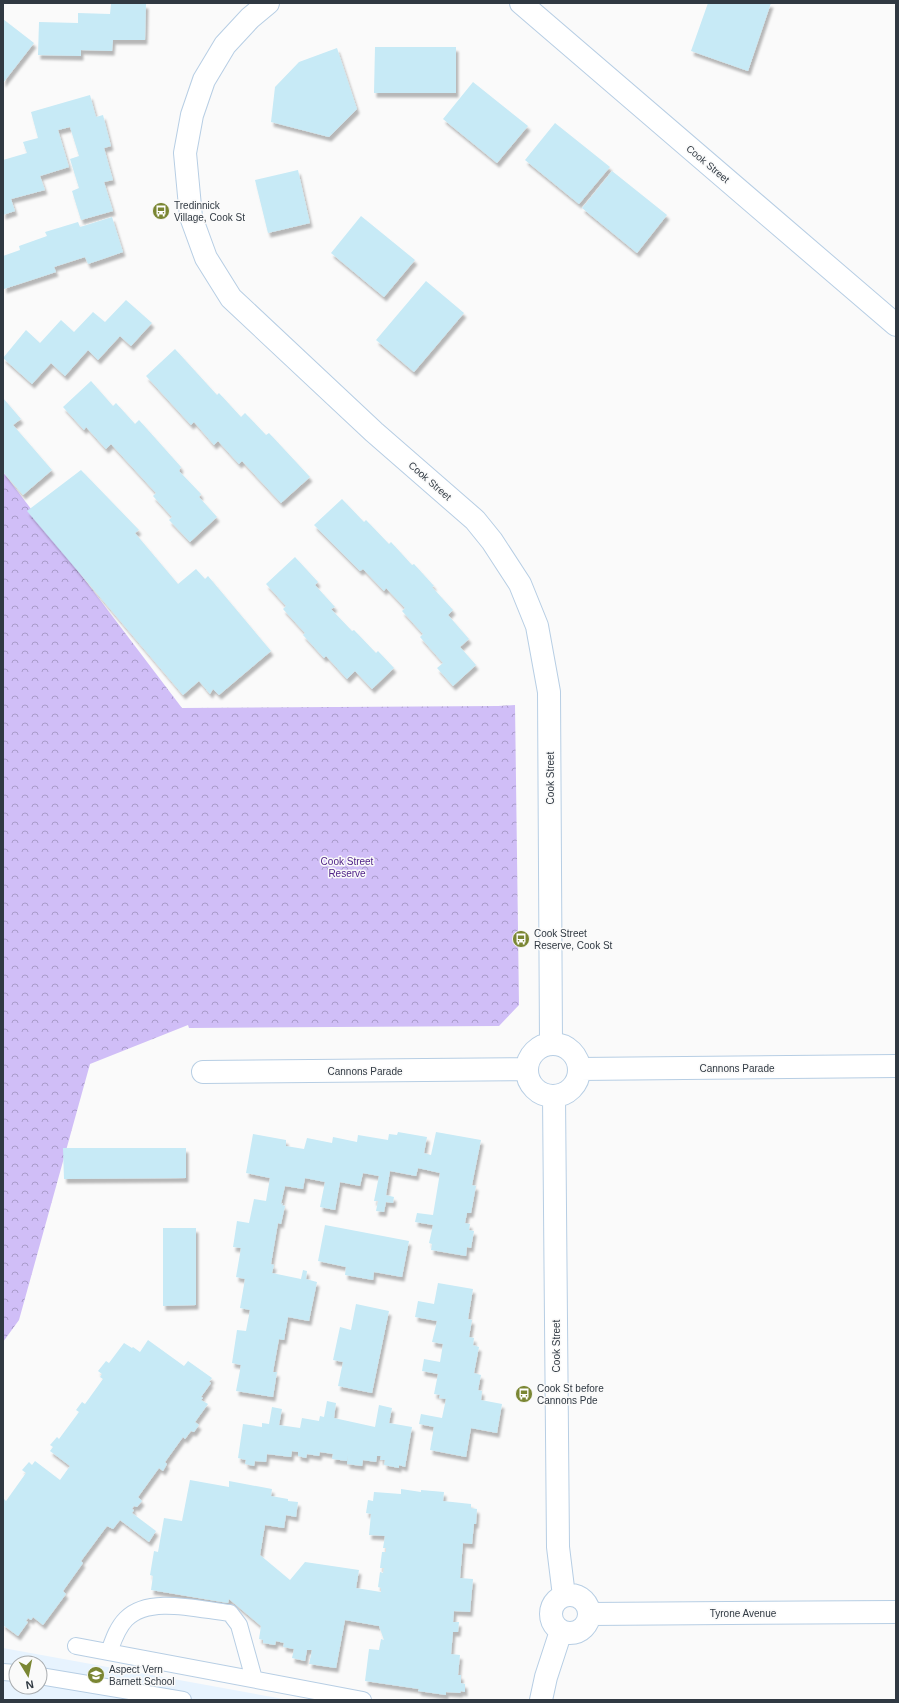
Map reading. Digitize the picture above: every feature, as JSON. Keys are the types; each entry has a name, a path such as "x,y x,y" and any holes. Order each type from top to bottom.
{"street":[{"name":"Cook Street","path":"268,3 250,18 225,45 204,80 194,109 185,153 191,217 206,258 231,298 374,432 475,520 492,541 520,584 537,626 549,692 551,1044"},
{"name":"Cook Street","path":"521,3 896,325"},
{"path":"551,1044 569,1049 578,1061 579,1069 575,1085 562,1095 546,1096 533,1088 529,1081 527,1069 529,1059 534,1052 539,1048 551,1044"},
{"name":"Cannons Parade","path":"579,1069 896,1066"},
{"name":"Cannons Parade","path":"204,1072 527,1069"},
{"name":"Cook Street","path":"554,1096 558,1547 564,1596"},
{"path":"570,1595 581,1598 586,1603 589,1614 585,1626 580,1630 567,1633 561,1631 552,1622 550,1615 554,1603 564,1596 570,1595"},
{"name":"Tyrone Avenue","path":"589,1614 896,1612"},
{"path":"541,1700 546,1677 561,1631"}],"lane":[{"path":"109,1652 117,1630 126,1619 138,1610 162,1605 230,1613 239,1625 254,1679"},
{"path":"76,1646 363,1700"},
{"path":"48,1677 162,1698 182,1700"}],"shaded area":[{"name":"Aspect Vern Barnett School","path":"3,1648 42,1655 8,1655 8,1695 48,1695 48,1656 289,1700 3,1700"}],"green space":[{"name":"Cook Street Reserve","path":"3,472 182,708 515,705 519,1005 499,1026 189,1028 188,1025 90,1064 19,1320 3,1342"}],"building":[{"path":"708,3 771,3 748,71 691,51"},
{"path":"111,4 146,4 145,40 113,40 112,51 81,50 81,56 38,55 39,22 78,23 78,13 110,14"},
{"path":"3,19 34,43 3,83"},
{"path":"375,47 456,47 456,93 374,93"},
{"path":"337,48 357,109 329,137 271,122 275,87 299,62"},
{"path":"473,82 528,126 497,163 443,119"},
{"path":"90,95 96,117 103,115 111,146 104,148 113,180 104,182 113,211 81,220 72,191 79,188 70,159 79,156 70,127 58,130 69,167 40,176 45,190 11,199 15,211 3,215 3,160 27,153 23,142 38,138 31,112"},
{"path":"555,123 610,167 579,204 525,160"},
{"path":"298,170 310,223 268,233 255,180"},
{"path":"612,171 667,215 637,253 582,208"},
{"path":"361,216 415,260 384,297 331,253"},
{"path":"112,217 123,252 88,264 85,257 54,267 56,272 4,289 3,256 20,250 19,246 47,236 45,232 78,222 80,227"},
{"path":"426,281 464,313 414,372 376,340"},
{"path":"126,300 152,323 131,346 120,336 98,360 88,350 65,376 51,363 32,384 3,358 26,330 40,343 61,320 74,332 93,312 105,322"},
{"path":"175,349 217,395 219,393 241,417 245,413 266,435 269,433 310,477 281,503 242,461 239,464 218,441 214,445 194,422 191,425 146,376"},
{"path":"91,381 113,406 116,403 135,424 139,420 181,467 179,471 201,494 199,497 217,517 190,542 169,520 172,517 153,496 156,493 111,444 106,449 86,427 84,430 63,407"},
{"path":"3,398 21,419 13,425 52,470 23,495 3,472"},
{"path":"81,470 139,530 135,533 178,584 196,569 205,579 208,576 271,651 219,695 213,689 210,694 199,681 183,695 27,511"},
{"path":"342,499 364,522 366,520 389,544 391,542 412,565 414,564 453,610 448,615 469,639 460,647 476,665 453,686 437,668 443,663 420,637 423,634 402,611 405,608 386,588 384,591 363,569 360,571 314,525"},
{"path":"295,557 318,582 315,585 335,607 331,609 352,631 354,630 376,653 378,651 394,668 372,689 355,671 347,679 326,656 324,658 303,635 305,633 283,609 286,606 266,584"},
{"path":"398,1132 427,1137 424,1153 431,1155 436,1132 481,1140 472,1185 476,1186 471,1213 467,1213 465,1223 470,1224 469,1230 474,1231 471,1248 467,1247 466,1256 431,1250 432,1244 429,1243 433,1225 415,1222 417,1213 433,1215 440,1173 418,1168 416,1176 390,1171 386,1195 394,1197 393,1203 386,1202 384,1212 376,1211 378,1201 374,1201 379,1176 363,1173 360,1186 340,1182 335,1210 320,1207 325,1182 305,1178 303,1189 285,1186 281,1204 283,1203 282,1205 285,1206 281,1224 278,1223 271,1264 274,1265 272,1273 301,1279 303,1270 307,1271 306,1279 317,1282 309,1321 288,1317 284,1340 279,1339 273,1372 277,1372 273,1397 236,1391 241,1365 232,1363 237,1330 246,1331 250,1310 240,1308 245,1279 236,1277 241,1248 233,1247 237,1221 249,1223 254,1199 266,1201 270,1178 246,1173 253,1134 286,1140 286,1146 304,1149 307,1138 332,1143 333,1137 357,1142 358,1135 388,1140 389,1134 397,1135"},
{"path":"63,1148 186,1148 186,1178 64,1179"},
{"path":"325,1225 409,1241 402,1277 374,1272 373,1280 345,1275 346,1267 318,1261"},
{"path":"163,1228 196,1228 196,1305 163,1306"},
{"path":"438,1283 473,1289 468,1319 472,1320 469,1337 474,1338 473,1345 479,1347 474,1373 481,1375 478,1390 482,1391 481,1400 502,1404 497,1433 471,1428 466,1457 430,1450 434,1427 419,1424 421,1414 442,1418 446,1399 439,1398 440,1395 434,1394 438,1374 422,1371 424,1359 440,1362 443,1344 432,1342 437,1321 415,1317 418,1301 434,1304"},
{"path":"356,1304 389,1311 372,1393 338,1386 343,1362 333,1360 340,1327 351,1330"},
{"path":"148,1340 184,1366 188,1361 212,1378 209,1382 211,1383 201,1397 203,1398 201,1400 208,1404 195,1422 199,1425 194,1432 191,1431 185,1439 183,1437 165,1462 167,1464 163,1471 159,1468 138,1497 142,1501 137,1507 134,1506 132,1509 134,1510 132,1513 156,1531 149,1542 120,1520 113,1529 107,1526 81,1561 83,1563 63,1591 66,1594 43,1625 33,1617 31,1620 28,1618 26,1621 28,1622 18,1636 3,1625 3,1498 6,1501 26,1473 22,1470 29,1462 32,1465 35,1461 60,1480 70,1466 50,1451 53,1447 50,1445 57,1437 59,1439 79,1412 76,1410 82,1402 85,1404 103,1379 100,1377 102,1374 98,1371 106,1361 109,1363 124,1343 140,1352"},
{"path":"327,1401 336,1403 334,1418 375,1427 379,1405 392,1408 389,1423 412,1427 405,1467 399,1465 399,1468 384,1465 385,1460 380,1460 381,1456 377,1456 376,1462 363,1460 362,1466 347,1464 348,1456 347,1461 332,1459 333,1454 320,1452 319,1456 307,1454 306,1458 298,1456 298,1452 292,1451 291,1457 267,1454 266,1462 255,1461 254,1466 245,1464 246,1460 238,1458 243,1424 262,1427 262,1423 269,1424 272,1407 282,1409 279,1425 300,1428 302,1418 319,1421 320,1416 324,1417"},
{"path":"190,1480 229,1487 229,1481 272,1489 271,1496 298,1502 296,1517 286,1515 284,1528 265,1525 260,1555 290,1580 305,1562 359,1570 356,1588 381,1592 381,1588 378,1587 380,1572 383,1573 384,1568 380,1568 382,1552 386,1552 386,1548 383,1548 385,1536 369,1535 371,1514 366,1513 368,1500 373,1501 374,1492 401,1494 401,1489 421,1492 421,1490 444,1492 443,1501 471,1504 471,1508 477,1509 476,1524 474,1524 472,1544 463,1543 460,1578 473,1579 470,1612 454,1611 453,1622 459,1622 458,1632 453,1632 451,1654 460,1655 458,1675 461,1675 461,1683 465,1684 465,1692 446,1692 446,1695 418,1691 419,1689 365,1681 369,1649 379,1650 381,1639 384,1640 379,1626 345,1620 336,1668 309,1664 312,1650 307,1650 305,1661 292,1658 294,1649 283,1647 284,1643 276,1641 275,1645 263,1643 263,1640 259,1639 261,1626 229,1599 228,1603 151,1590 153,1576 150,1575 154,1551 158,1552 164,1518 182,1521"}],"place":[{"name":"Tredinnick Village, Cook St","path":"161,211"},
{"name":"Cook Street Reserve, Cook St","path":"521,939"},
{"name":"Cook St before Cannons Pde","path":"524,1394"},
{"name":"Aspect Vern Barnett School","path":"96,1675"}]}
